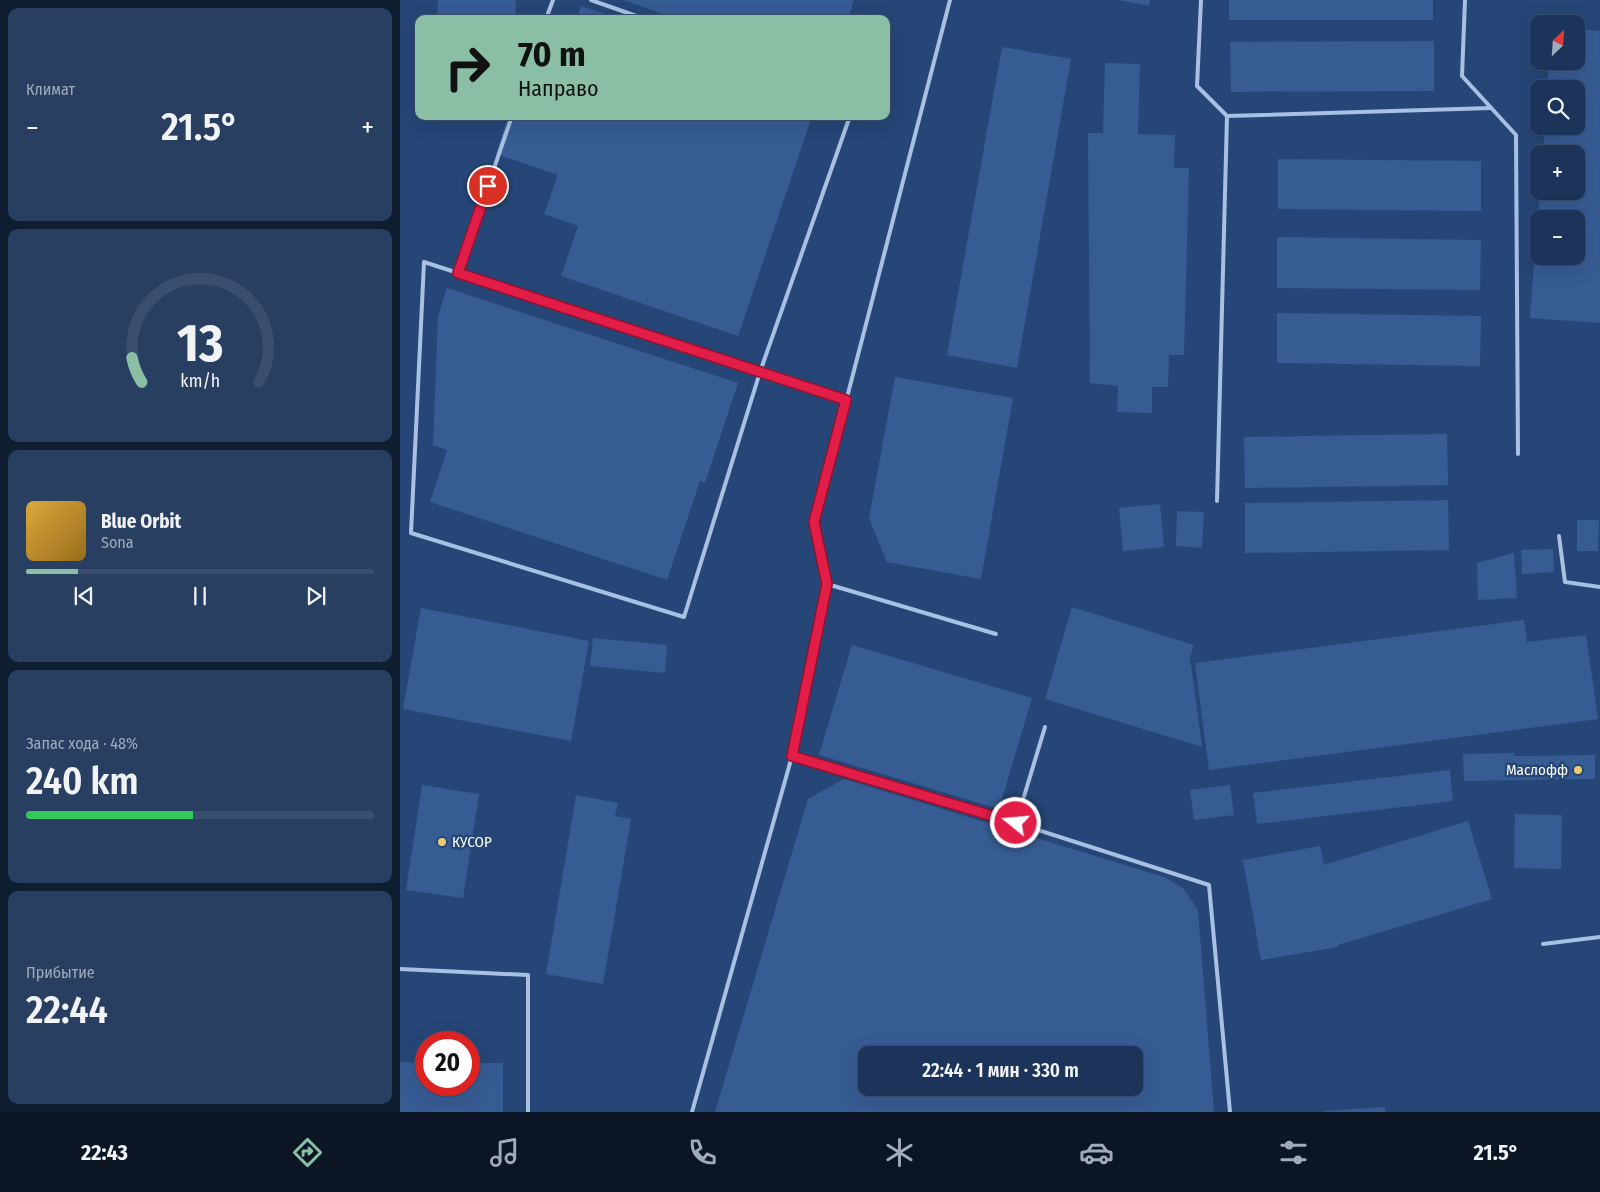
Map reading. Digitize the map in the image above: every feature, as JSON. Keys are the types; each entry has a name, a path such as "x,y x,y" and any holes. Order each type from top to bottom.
{"lane":[{"path":"547,15 553,0"},
{"path":"591,0 634,15"},
{"path":"692,1112 792,756 827,584 814,522 950,0"},
{"path":"1201,0 1197,86 1227,116 1217,501"},
{"path":"1465,0 1462,76 1516,135 1518,454"},
{"path":"1227,116 1491,108"},
{"path":"458,273 511,120"},
{"path":"846,400 760,372 424,262 411,533 684,617 760,372 849,120"},
{"path":"1560,536 1565,582 1600,587"},
{"path":"827,584 996,634"},
{"path":"1016,823 1045,727"},
{"path":"792,756 1016,823 1209,885 1230,1112"},
{"path":"1543,944 1600,937"},
{"path":"400,969 528,975 528,1112"}],"building":[{"path":"438,0 516,0 515,15 437,15"},
{"path":"623,0 854,0 849,15 666,15"},
{"path":"1118,0 1150,0 1149,6"},
{"path":"1229,0 1433,0 1433,20 1229,20"},
{"path":"581,6 608,15 578,15"},
{"path":"1585,30 1600,31 1600,323 1530,318 1534,265 1585,265 1585,210 1539,210 1539,200 1585,200 1585,145 1544,145 1544,135 1585,135 1585,80 1548,80 1548,70 1585,70"},
{"path":"1434,41 1434,91 1231,92 1230,42"},
{"path":"1002,47 1071,59 1017,368 947,355"},
{"path":"1105,63 1140,64 1138,134 1175,135 1174,168 1189,168 1184,355 1169,355 1168,387 1152,387 1152,413 1117,412 1118,386 1090,383 1088,133 1103,133"},
{"path":"507,120 811,120 738,336 561,276 578,226 544,214 558,175 496,154"},
{"path":"1278,159 1481,161 1481,211 1278,209"},
{"path":"1277,237 1481,240 1480,290 1277,288"},
{"path":"447,288 738,383 705,483 700,481 667,580 430,502 447,450 433,445 438,316"},
{"path":"1277,313 1481,316 1480,366 1277,363"},
{"path":"895,377 1013,398 981,579 887,562 869,518"},
{"path":"1447,434 1448,485 1245,488 1244,437"},
{"path":"1448,500 1449,550 1245,553 1245,503"},
{"path":"1160,504 1164,547 1123,551 1119,508"},
{"path":"1177,511 1204,512 1202,548 1176,546"},
{"path":"1577,520 1599,520 1598,551 1577,551"},
{"path":"1553,549 1554,572 1522,574 1521,550"},
{"path":"1514,553 1517,598 1478,600 1477,563"},
{"path":"1072,607 1194,645 1190,657 1202,747 1045,699"},
{"path":"421,608 589,641 571,741 403,709"},
{"path":"1524,620 1527,642 1586,635 1598,719 1209,770 1195,663"},
{"path":"593,638 667,645 665,673 590,666"},
{"path":"852,645 1032,698 999,809 819,755"},
{"path":"1514,753 1514,756 1595,755 1595,779 1464,781 1463,754"},
{"path":"1450,770 1453,801 1257,824 1253,793"},
{"path":"844,779 1164,877 1183,888 1198,910 1214,1112 715,1112 808,799"},
{"name":"КУСОР","path":"422,785 479,794 463,898 406,890"},
{"path":"1230,785 1234,815 1194,820 1190,790"},
{"path":"576,795 618,803 615,816 631,819 603,984 546,974"},
{"path":"1515,814 1562,815 1561,869 1514,868"},
{"path":"1468,821 1492,899 1338,945 1338,947 1261,960 1243,860 1320,846 1324,865"},
{"path":"400,1062 415,1063 415,1096 480,1096 480,1063 503,1063 503,1112 400,1112"},
{"path":"1385,1107 1385,1112 1323,1112 1323,1111"}],"place":[{"name":"Маслофф","path":"1578,770"},
{"name":"КУСОР","path":"442,842"}],"route":[{"path":"488,186 458,273 846,400 814,522 827,584 792,756 1016,823"}]}
